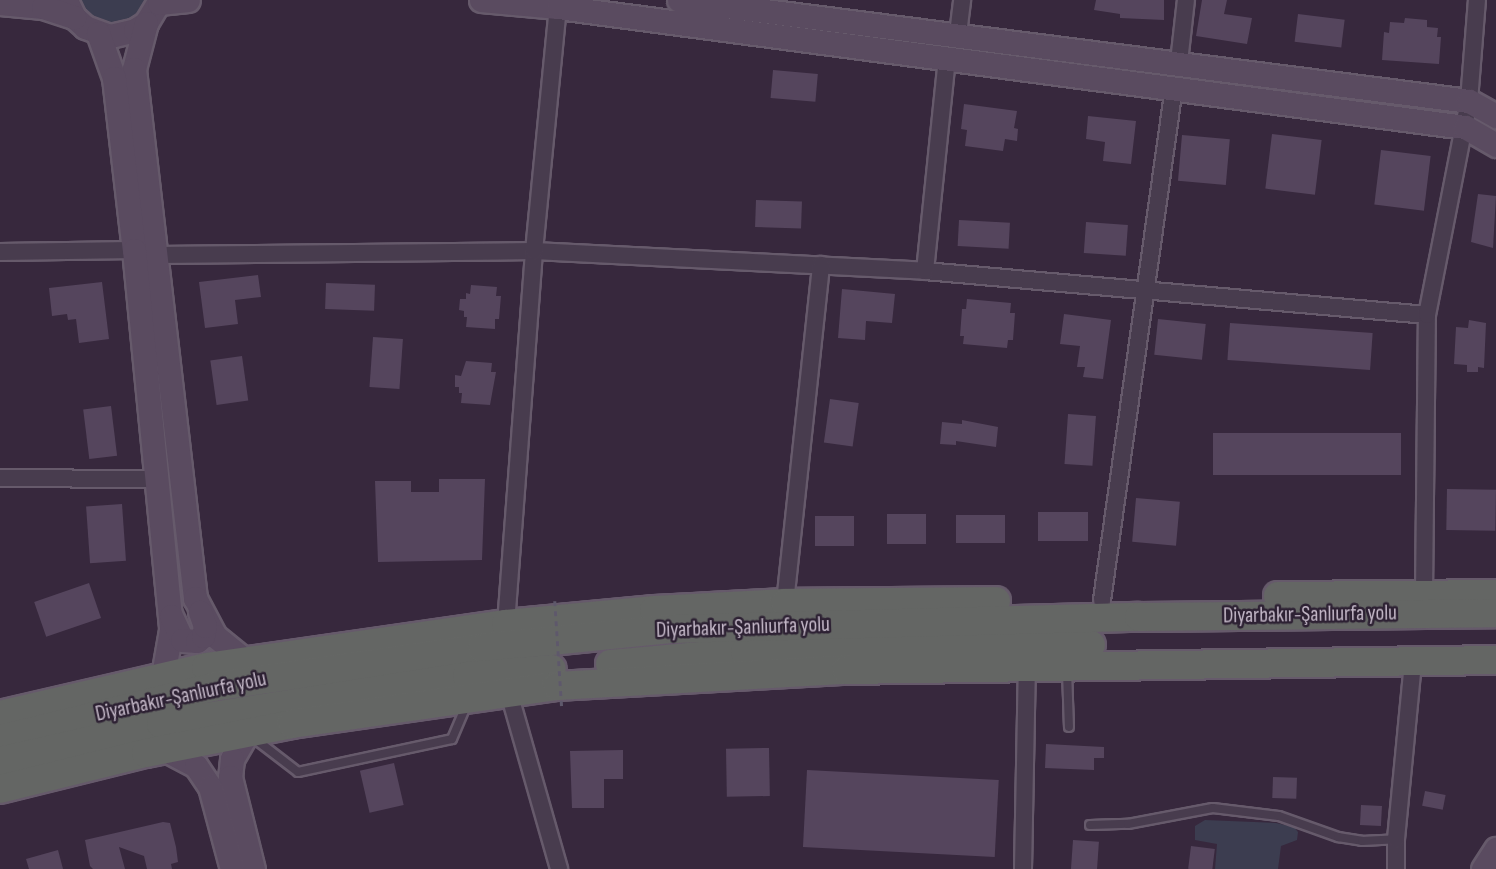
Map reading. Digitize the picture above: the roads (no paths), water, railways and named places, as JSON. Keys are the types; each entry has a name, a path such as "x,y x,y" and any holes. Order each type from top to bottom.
{"highway":[{"path":"0,715 163,676 246,660 506,624 653,610 785,604 1496,594"},
{"name":"Diyarbakır-Şanlıurfa yolu","path":"0,739 226,685 482,648 674,629 1139,617 1496,613"},
{"name":"Diyarbakır-Şanlıurfa yolu","path":"0,761 161,724 467,676 744,652 961,646 1496,643"},
{"path":"0,789 164,749 247,733 470,696 557,686 713,676 1027,666 1496,660"}],"main road":[{"path":"168,610 182,640 197,641 203,636 205,626 195,598 134,69 146,23 159,1 188,0"},
{"path":"481,0 558,7 1465,127 1496,145"},
{"path":"679,0 786,7 958,34 1469,101 1496,116"},
{"path":"0,3 70,8 98,33 114,78 134,250 171,630 163,676"},
{"path":"98,33 123,34 146,23"},
{"path":"195,598 215,636 246,660"},
{"path":"247,733 232,759 230,777 253,869"},
{"path":"164,749 186,758 196,766 211,787 232,869"},
{"path":"1483,869 1496,849"}],"street":[{"path":"958,34 962,0"},
{"path":"1179,62 1186,0"},
{"path":"1424,594 1427,315 1465,127 1476,0"},
{"path":"506,624 534,251 558,7"},
{"path":"925,271 947,58"},
{"path":"1102,600 1174,87"},
{"path":"0,252 134,250"},
{"path":"157,255 534,251 925,271 1145,288 1427,315"},
{"path":"785,604 821,265"},
{"path":"0,478 157,480"},
{"path":"1396,869 1396,839 1413,660"},
{"path":"1023,869 1027,666"},
{"path":"509,693 559,869"}],"lane":[{"path":"1067,665 1069,727"},
{"path":"247,733 298,772 452,738 470,696"},
{"path":"1090,825 1128,824 1213,808 1279,816 1338,837 1362,841 1396,839"}]}
